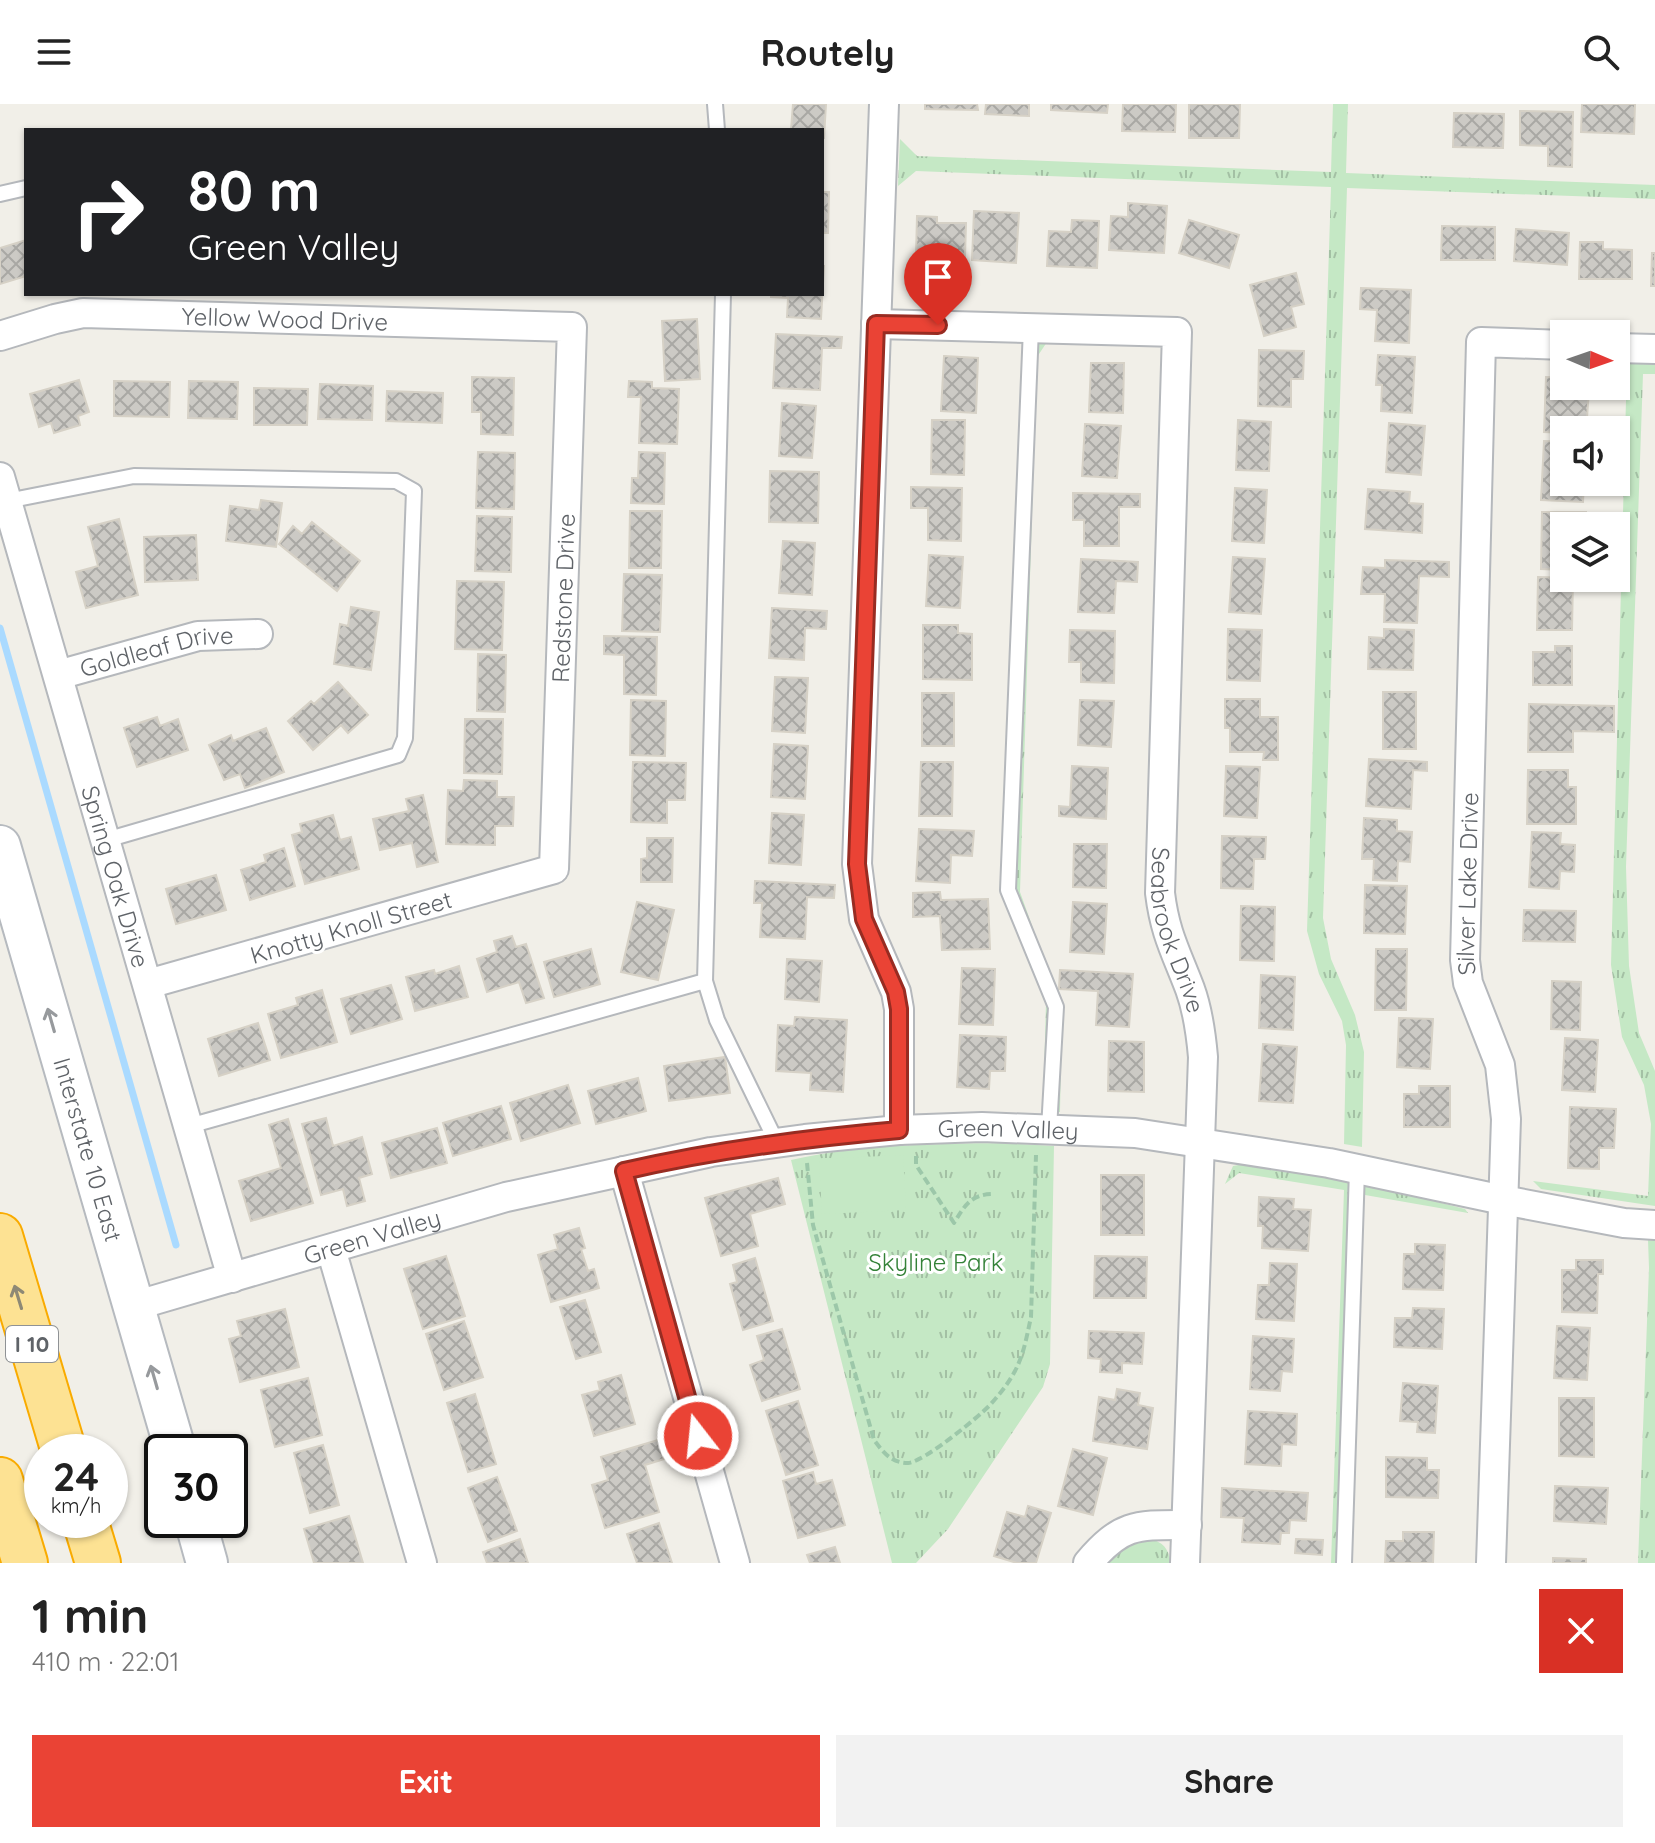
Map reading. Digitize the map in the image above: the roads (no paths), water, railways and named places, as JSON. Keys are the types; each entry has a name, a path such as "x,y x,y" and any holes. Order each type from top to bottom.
{"highway":[{"name":"I 10","path":"0,1236 59,1434"},
{"path":"0,1480 25,1563"},
{"path":"90,1538 98,1563"}],"main road":[{"name":"Interstate 10 East","path":"0,846 171,1434"},
{"path":"200,1538 207,1563"}],"street":[{"path":"884,104 857,864 864,919 896,992 907,1130"},
{"name":"Yellow Wood Drive","path":"0,336 83,313 572,327"},
{"path":"876,324 1031,328"},
{"name":"Redstone Drive","path":"554,869 572,327"},
{"name":"Seabrook Drive","path":"1031,328 1177,332 1160,881 1169,941 1191,990 1201,1027 1203,1057 1185,1563"},
{"name":"Silver Lake Drive","path":"1491,1563 1506,1119 1500,1065 1468,983 1465,960 1481,342 1550,344"},
{"path":"1630,348 1655,349"},
{"name":"Spring Oak Drive","path":"4,489 232,1278"},
{"name":"Goldleaf Drive","path":"58,675 198,636 258,634"},
{"name":"Knotty Knoll Street","path":"148,984 554,869"},
{"name":"Green Valley","path":"134,1306 506,1197 711,1152 805,1139 907,1130 982,1127 1135,1133 1265,1152 1624,1223 1655,1225"},
{"path":"624,1171 735,1563"},
{"path":"331,1249 422,1563"},
{"path":"1088,1563 1105,1543 1131,1528 1187,1525"}],"lane":[{"path":"715,104 717,128"},
{"path":"0,194 24,188"},
{"path":"723,296 705,981 717,1020 777,1143"},
{"path":"1031,328 1008,890 1056,1007 1043,1129"},
{"path":"4,489 134,476 396,481 414,491 405,738 398,755 106,840"},
{"path":"189,1126 705,981"},
{"path":"1344,1563 1357,1170"}],"waterway":[{"path":"0,628 176,1245"}],"park label":[{"name":"Skyline Park","path":"936,1262"}]}
